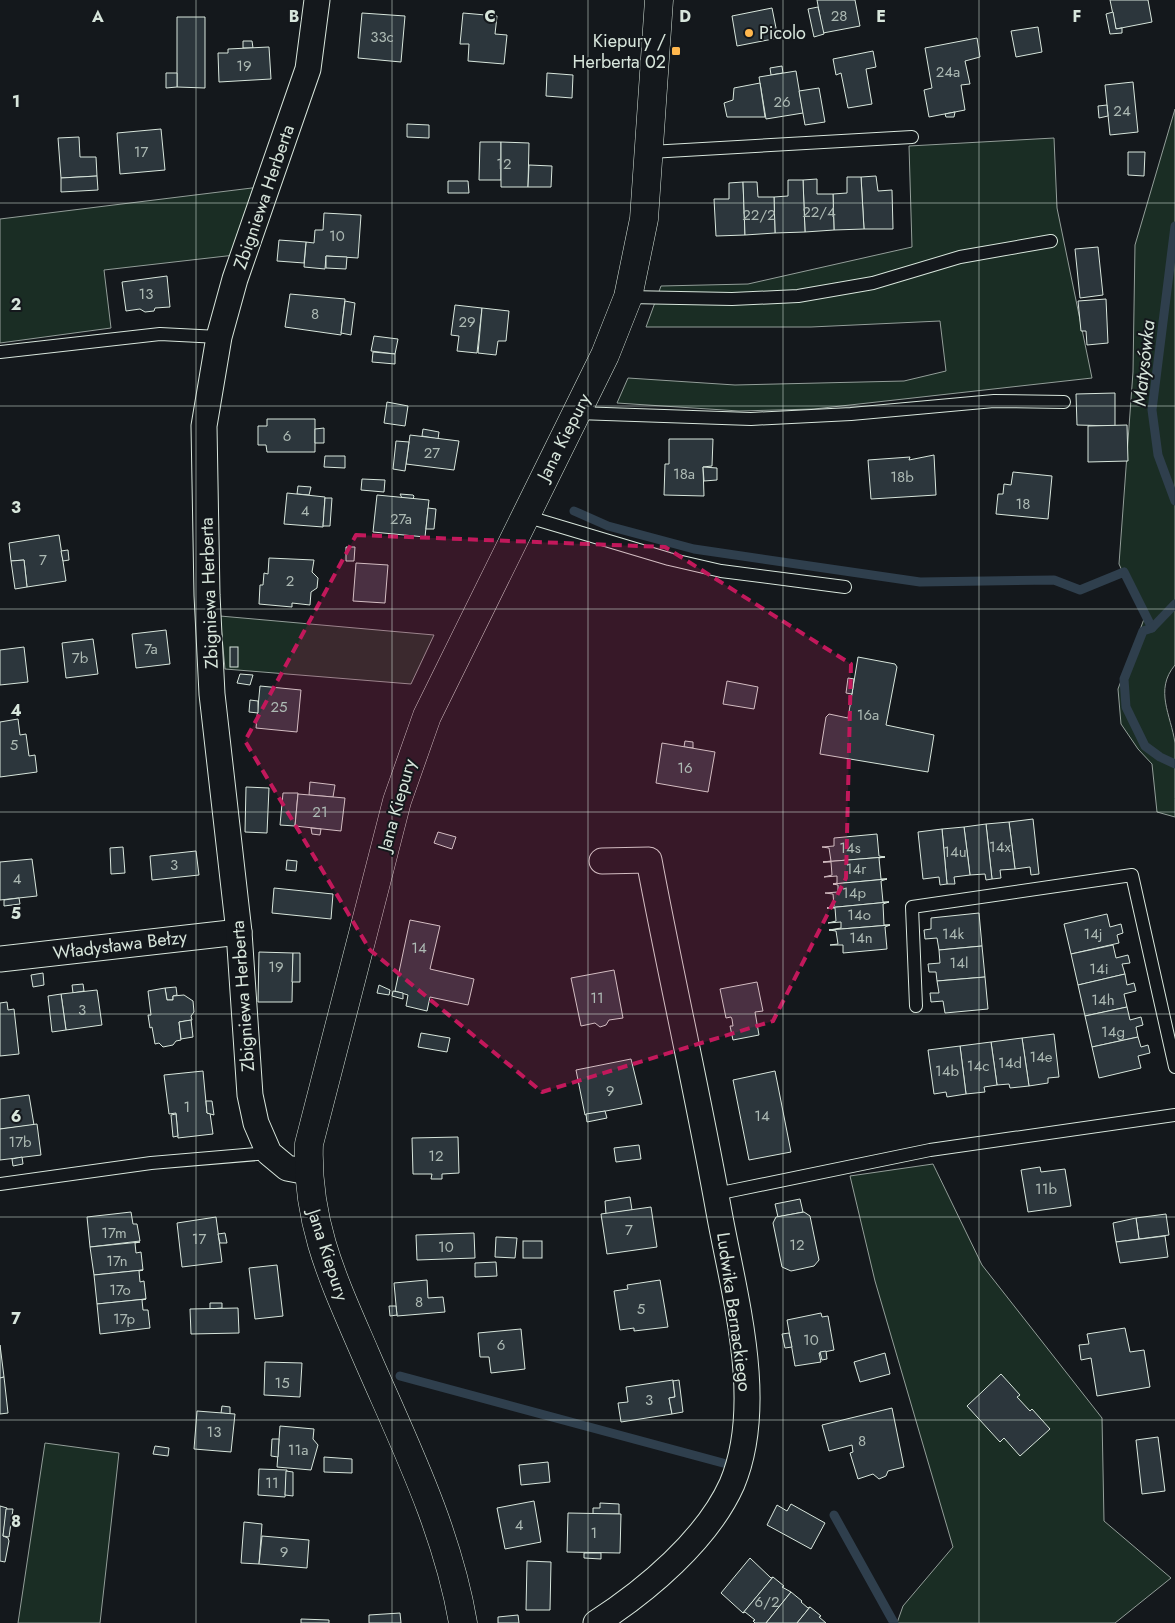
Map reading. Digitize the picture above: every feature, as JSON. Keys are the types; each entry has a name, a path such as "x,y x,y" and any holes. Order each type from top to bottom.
{"street":[{"name":"Zbigniewa Herberta","path":"308,1172 287,1168 269,1153 256,1123 250,1095 239,932 212,694 207,595 204,426 219,337 235,279 308,70 316,0"},
{"name":"Jana Kiepury","path":"463,1623 449,1560 434,1517 327,1262 318,1235 308,1172 309,1144 394,810 412,752 449,668 605,355 628,297 644,219 659,0"},
{"name":"Ludwika Bernackiego","path":"596,1623 622,1607 691,1543 714,1514 732,1484 743,1444 747,1411 746,1376 716,1194 649,860 602,861"},
{"name":"Władysława Bełzy","path":"0,960 239,932"}],"lane":[{"path":"650,152 912,137"},
{"path":"628,297 732,300 798,296 873,283 960,258 1051,241"},
{"path":"0,352 160,334 219,337"},
{"path":"577,413 751,418 851,414 994,400 1064,402"},
{"path":"525,516 686,563 721,571 845,587"},
{"path":"916,1006 912,907 1132,875 1175,1067"},
{"path":"716,1194 930,1150 1175,1115"},
{"path":"0,1184 151,1163 269,1153"}],"highlighted area":[{"path":"356,535 665,547 851,664 846,878 773,1021 542,1092 370,950 245,741"}],"green space":[{"path":"1175,109 1175,665 1169,674 1165,693 1175,743 1175,817 1157,812 1152,764 1138,749 1121,724 1118,689 1144,619 1119,564 1133,372 1135,245"},
{"path":"1054,138 1057,208 1092,378 814,409 739,411 617,403 628,378 735,385 904,381 946,371 940,321 811,327 646,327 661,286 748,284 912,247 909,146"},
{"path":"260,187 235,255 104,270 111,328 0,343 0,219"},
{"path":"220,616 434,635 411,684 225,669"},
{"path":"933,1164 982,1265 1102,1418 1104,1521 1171,1578 1115,1623 897,1623 903,1606 953,1547 875,1281 850,1176"},
{"path":"45,1443 119,1453 100,1623 18,1623"}],"building":[{"path":"817,0 855,0 860,26 823,33"},
{"path":"1110,0 1148,0 1152,22 1116,29"},
{"path":"818,7 824,34 814,37 808,9"},
{"path":"772,8 778,38 737,46 732,16"},
{"path":"1113,12 1116,29 1122,28 1122,33 1110,34 1106,14"},
{"path":"362,13 405,16 401,62 358,58"},
{"path":"463,13 497,16 495,34 507,35 504,64 468,61 469,44 460,44"},
{"path":"177,17 205,17 205,88 177,87"},
{"path":"1038,27 1042,52 1016,57 1011,31"},
{"path":"977,38 980,57 965,61 970,84 961,85 965,110 929,117 924,90 932,88 925,48"},
{"path":"243,41 252,41 253,48 243,48"},
{"path":"269,47 271,79 219,82 218,53 228,53 228,49"},
{"path":"873,51 876,67 866,69 872,104 848,108 841,73 836,75 833,59"},
{"path":"782,66 783,73 771,75 770,68"},
{"path":"796,71 803,113 766,119 759,77"},
{"path":"166,73 177,73 177,87 166,88"},
{"path":"547,73 573,75 572,98 546,96"},
{"path":"1133,82 1138,132 1110,135 1105,85"},
{"path":"760,83 765,117 727,117 724,103 733,100 734,88"},
{"path":"819,88 825,122 805,125 799,91"},
{"path":"1107,105 1108,116 1099,118 1098,106"},
{"path":"955,112 954,117 946,117 945,114"},
{"path":"407,124 429,125 429,138 407,137"},
{"path":"161,129 165,170 120,174 117,133"},
{"path":"79,137 80,157 96,157 97,176 61,178 58,138"},
{"path":"480,142 501,142 501,180 479,180"},
{"path":"501,142 529,143 528,187 501,187"},
{"path":"1128,152 1145,152 1144,176 1128,175"},
{"path":"529,165 552,166 551,187 528,187"},
{"path":"97,176 98,190 61,192 61,178"},
{"path":"876,176 878,191 892,190 893,229 864,229 861,177"},
{"path":"847,177 861,177 864,229 834,230 833,194 847,193"},
{"path":"817,179 817,194 833,194 834,230 805,232 803,180"},
{"path":"788,180 803,180 805,232 775,233 774,197 788,196"},
{"path":"448,181 468,181 469,193 448,193"},
{"path":"743,182 745,235 716,236 714,199 729,199 729,183"},
{"path":"743,182 757,182 758,197 774,197 775,233 745,235"},
{"path":"324,213 361,215 358,258 326,256 325,269 304,267 306,242 314,243 315,230 323,230"},
{"path":"279,240 306,242 304,263 277,261"},
{"path":"1098,247 1103,295 1080,298 1075,249"},
{"path":"326,256 347,257 346,269 326,268"},
{"path":"167,276 170,307 155,308 154,311 145,312 140,309 126,311 122,282"},
{"path":"290,294 345,299 341,335 285,327"},
{"path":"1106,299 1108,343 1087,345 1086,331 1081,331 1078,301"},
{"path":"345,301 355,303 351,335 341,333"},
{"path":"455,305 482,308 477,353 457,351 459,336 451,335"},
{"path":"482,308 509,311 506,341 498,341 496,355 478,353"},
{"path":"374,336 398,339 395,354 371,351"},
{"path":"373,352 395,354 395,364 372,362"},
{"path":"1115,393 1115,426 1077,425 1076,394"},
{"path":"387,402 408,406 405,426 384,423"},
{"path":"267,419 315,419 315,452 267,452 266,445 258,445 258,426 267,426"},
{"path":"1127,425 1128,461 1088,462 1088,426"},
{"path":"324,428 324,443 315,443 315,429"},
{"path":"423,429 439,432 438,439 422,436"},
{"path":"410,435 459,441 454,470 406,464"},
{"path":"669,439 713,439 712,466 703,467 704,496 664,495 665,464 669,464"},
{"path":"396,441 409,442 405,471 393,469"},
{"path":"934,455 936,495 871,499 868,460 910,457 909,460"},
{"path":"325,456 345,456 345,468 324,467"},
{"path":"703,467 717,468 717,480 704,481"},
{"path":"1013,472 1052,476 1048,519 996,514 998,494 1003,494 1004,484 1011,485"},
{"path":"362,479 385,480 384,492 361,490"},
{"path":"298,486 311,487 309,495 297,494"},
{"path":"287,493 325,497 323,527 284,524"},
{"path":"400,494 414,496 413,499 402,498"},
{"path":"377,495 429,500 425,537 373,532"},
{"path":"325,498 332,498 330,526 323,526"},
{"path":"428,508 436,509 434,529 426,529"},
{"path":"59,535 66,581 27,587 24,560 11,561 9,543"},
{"path":"346,547 355,547 354,561 346,561"},
{"path":"68,550 69,560 63,561 61,551"},
{"path":"269,558 314,560 312,572 318,578 317,588 311,592 310,605 292,603 292,607 259,604 260,585 263,585 264,573 268,574"},
{"path":"24,560 27,587 15,589 11,561"},
{"path":"356,563 388,565 385,603 353,601"},
{"path":"166,630 170,664 136,668 132,634"},
{"path":"93,639 98,674 66,678 62,643"},
{"path":"24,647 28,682 0,685 0,650"},
{"path":"230,647 238,647 238,667 230,667"},
{"path":"858,657 895,664 897,667 886,725 934,735 928,772 820,754 826,717 829,714 848,718"},
{"path":"240,674 253,675 250,685 237,683"},
{"path":"848,678 854,679 852,694 846,693"},
{"path":"727,681 758,687 754,709 723,704"},
{"path":"260,686 301,690 297,732 256,728"},
{"path":"250,700 258,701 258,713 249,712"},
{"path":"18,719 20,735 26,734 29,756 35,755 37,772 0,777 0,722"},
{"path":"685,741 693,742 693,748 684,747"},
{"path":"662,743 715,752 708,792 656,783"},
{"path":"310,782 335,785 333,797 309,795"},
{"path":"246,787 269,788 267,833 245,832"},
{"path":"283,793 298,793 295,826 280,825"},
{"path":"298,794 345,798 341,831 295,826"},
{"path":"1033,819 1039,874 1031,875 1030,867 1015,869 1009,822"},
{"path":"1009,822 1015,869 1000,870 1001,878 992,879 986,824"},
{"path":"986,824 992,879 986,880 985,874 970,875 964,827"},
{"path":"964,827 970,875 954,877 955,884 947,884 942,829"},
{"path":"311,828 321,829 320,835 312,834"},
{"path":"942,829 947,884 940,885 939,877 923,879 918,832"},
{"path":"438,832 456,837 452,849 434,843"},
{"path":"877,834 879,856 885,857 823,862 831,861 829,848 822,847 834,846 834,838"},
{"path":"123,847 125,873 111,874 110,848"},
{"path":"196,851 199,875 152,880 150,856"},
{"path":"885,857 879,858 881,879 887,879 833,884 837,883 837,876 824,877 832,875 831,862 823,862"},
{"path":"32,859 37,896 0,900 0,862"},
{"path":"287,860 297,861 296,871 286,870"},
{"path":"887,879 881,881 883,902 889,902 827,908 834,906 833,894 825,893 838,892 838,885 833,884"},
{"path":"274,888 333,894 331,919 272,913"},
{"path":"19,898 20,904 4,906 4,900"},
{"path":"889,902 883,904 884,925 890,925 829,930 841,928 841,922 828,923 836,921 835,908 827,908"},
{"path":"979,913 982,946 939,950 937,938 925,939 924,930 931,929 931,918"},
{"path":"1107,914 1110,927 1121,924 1123,933 1117,935 1119,943 1071,954 1064,924"},
{"path":"410,920 440,926 430,969 474,979 468,1005 430,997 427,1011 406,1006 408,995 395,991"},
{"path":"890,925 885,927 887,949 843,953 843,945 830,945 838,944 836,931 829,930"},
{"path":"1113,945 1116,958 1128,955 1130,963 1122,964 1125,974 1078,985 1071,954"},
{"path":"982,946 985,977 937,981 936,972 929,972 928,964 940,963 939,950"},
{"path":"259,952 293,953 292,1002 258,1002"},
{"path":"293,953 300,953 300,982 292,982"},
{"path":"614,970 623,1018 609,1020 606,1025 600,1027 595,1023 581,1026 571,978"},
{"path":"43,973 44,985 33,987 31,975"},
{"path":"1125,974 1127,985 1134,983 1136,991 1124,994 1127,1007 1085,1016 1078,985"},
{"path":"985,977 988,1009 945,1013 943,1001 931,1002 930,993 939,993 937,981"},
{"path":"757,982 763,1011 755,1012 759,1035 733,1040 730,1026 733,1026 732,1019 731,1017 726,1018 720,989"},
{"path":"83,984 84,991 73,993 72,985"},
{"path":"379,985 390,990 389,995 377,993"},
{"path":"176,987 177,995 173,996 173,1000 167,1000 165,988"},
{"path":"165,988 167,1000 173,1000 173,996 184,995 193,1001 194,1012 191,1016 192,1020 179,1022 181,1040 176,1041 173,1045 163,1047 159,1043 155,1044 152,1027 150,1028 148,1015 151,1015 148,991"},
{"path":"97,990 102,1025 66,1030 61,994"},
{"path":"393,991 403,993 403,999 392,996"},
{"path":"61,994 66,1030 52,1032 48,996"},
{"path":"7,1002 8,1010 14,1009 19,1054 0,1056 0,1003"},
{"path":"1127,1007 1130,1020 1141,1017 1143,1025 1136,1027 1138,1037 1092,1047 1085,1016"},
{"path":"191,1020 193,1037 181,1039 179,1022"},
{"path":"421,1033 450,1038 447,1052 418,1047"},
{"path":"1054,1034 1059,1077 1048,1078 1048,1083 1029,1086 1022,1038"},
{"path":"1138,1037 1141,1047 1148,1045 1150,1053 1138,1056 1141,1068 1099,1078 1092,1047"},
{"path":"1022,1038 1029,1086 1010,1088 1009,1084 997,1085 991,1042"},
{"path":"991,1042 997,1085 984,1087 985,1092 966,1094 960,1046"},
{"path":"960,1046 966,1094 947,1097 946,1092 934,1094 928,1050"},
{"path":"631,1059 642,1104 585,1115 576,1070"},
{"path":"203,1071 207,1113 210,1113 213,1134 178,1138 176,1113 169,1114 164,1075"},
{"path":"775,1071 791,1152 749,1160 733,1080"},
{"path":"29,1095 34,1125 0,1129 0,1099"},
{"path":"206,1101 212,1101 214,1115 207,1113"},
{"path":"605,1111 607,1118 587,1122 586,1114"},
{"path":"176,1114 178,1136 173,1137 171,1115"},
{"path":"37,1124 41,1155 0,1160 0,1129"},
{"path":"458,1137 459,1173 442,1174 442,1179 431,1179 432,1174 413,1174 412,1138"},
{"path":"639,1145 641,1159 616,1162 614,1148"},
{"path":"22,1157 23,1164 13,1166 12,1159"},
{"path":"1040,1167 1041,1172 1065,1169 1071,1206 1028,1212 1021,1170"},
{"path":"630,1197 632,1210 606,1214 605,1201"},
{"path":"800,1199 803,1212 778,1217 775,1204"},
{"path":"651,1207 657,1247 607,1254 601,1214"},
{"path":"131,1212 133,1224 137,1224 140,1241 90,1247 87,1217"},
{"path":"804,1212 810,1216 819,1260 814,1266 791,1271 782,1267 773,1223 776,1217"},
{"path":"1166,1214 1169,1235 1139,1239 1136,1218"},
{"path":"216,1217 222,1262 182,1267 177,1223"},
{"path":"1136,1218 1139,1239 1116,1242 1113,1223"},
{"path":"225,1233 227,1243 220,1243 218,1234"},
{"path":"474,1233 475,1258 417,1260 416,1235"},
{"path":"1165,1236 1168,1257 1120,1263 1116,1242"},
{"path":"496,1237 517,1238 515,1258 495,1257"},
{"path":"523,1241 542,1241 542,1258 523,1258"},
{"path":"140,1242 135,1243 136,1253 141,1252 143,1270 94,1275 90,1247"},
{"path":"496,1262 497,1276 475,1277 475,1263"},
{"path":"277,1265 283,1316 255,1319 249,1268"},
{"path":"143,1270 139,1271 140,1282 144,1281 146,1299 97,1304 94,1275"},
{"path":"427,1280 428,1298 443,1297 445,1312 397,1316 394,1283"},
{"path":"660,1280 668,1327 634,1331 634,1328 620,1330 614,1291 628,1289 627,1285"},
{"path":"146,1299 142,1300 143,1310 148,1310 150,1328 100,1334 97,1304"},
{"path":"210,1303 222,1303 222,1308 210,1309"},
{"path":"389,1306 396,1306 397,1315 390,1316"},
{"path":"238,1308 239,1333 191,1334 190,1309"},
{"path":"821,1313 822,1317 828,1316 834,1350 819,1353 821,1362 795,1366 787,1320"},
{"path":"1125,1328 1130,1352 1144,1350 1150,1387 1097,1396 1091,1358 1081,1360 1079,1345 1089,1344 1087,1334"},
{"path":"521,1329 525,1369 491,1373 489,1357 480,1357 478,1333"},
{"path":"789,1333 792,1347 785,1348 782,1334"},
{"path":"0,1345 4,1377 0,1378"},
{"path":"826,1351 827,1359 822,1360 820,1352"},
{"path":"885,1353 890,1374 860,1382 854,1362"},
{"path":"265,1362 302,1363 300,1397 264,1395"},
{"path":"1001,1374 1020,1395 1017,1397 1030,1411 1032,1409 1050,1429 1020,1456 1004,1438 1000,1442 967,1406"},
{"path":"4,1377 8,1413 0,1414 0,1378"},
{"path":"673,1380 675,1397 669,1398 672,1414 621,1422 618,1403 628,1402 626,1387"},
{"path":"679,1380 683,1412 672,1414 669,1398 675,1397 673,1381"},
{"path":"222,1406 230,1407 230,1414 221,1413"},
{"path":"892,1408 904,1467 888,1471 886,1476 879,1479 873,1474 858,1479 850,1453 853,1452 852,1445 829,1451 822,1425"},
{"path":"197,1411 235,1414 231,1452 194,1449"},
{"path":"280,1426 314,1429 313,1439 318,1445 311,1470 277,1467"},
{"path":"1158,1437 1165,1491 1142,1494 1136,1440"},
{"path":"272,1439 279,1439 278,1457 271,1456"},
{"path":"155,1446 169,1448 168,1456 153,1454"},
{"path":"324,1457 352,1459 352,1473 324,1472"},
{"path":"548,1462 550,1482 521,1485 519,1465"},
{"path":"259,1469 287,1470 285,1497 258,1495"},
{"path":"286,1471 293,1472 293,1496 285,1495"},
{"path":"534,1501 541,1542 505,1549 497,1508"},
{"path":"600,1503 619,1504 619,1514 593,1514 593,1508 600,1508"},
{"path":"791,1504 825,1523 811,1549 767,1525 777,1505 787,1511"},
{"path":"0,1506 7,1508 3,1536 8,1538 9,1541 5,1562 0,1561"},
{"path":"6,1509 13,1509 9,1537 3,1536"},
{"path":"568,1513 621,1514 620,1553 567,1552"},
{"path":"244,1522 262,1524 259,1564 241,1563"},
{"path":"262,1536 309,1540 307,1568 259,1564"},
{"path":"584,1553 601,1553 601,1559 584,1558"},
{"path":"750,1558 771,1578 773,1577 743,1613 721,1593"},
{"path":"527,1561 551,1562 550,1610 526,1610"},
{"path":"773,1577 784,1586 782,1587 791,1592 766,1623 755,1623 753,1621 755,1620 745,1612 743,1613"},
{"path":"791,1592 808,1608 810,1607 797,1623 766,1623"},
{"path":"810,1607 821,1616 819,1617 826,1623 797,1623"},
{"path":"400,1613 401,1623 369,1623 369,1615"},
{"path":"518,1615 519,1623 498,1623 498,1617"},
{"path":"301,1619 329,1620 329,1623 301,1623"}],"waterway":[{"name":"Matysówka","path":"1175,226 1152,410 1158,455 1175,501"},
{"path":"574,511 608,526 694,549 920,582 1054,580 1080,590 1124,572 1152,628"},
{"name":"Matysówka","path":"1175,604 1152,628 1143,631 1124,679 1126,707 1145,746 1160,757 1175,764"},
{"path":"400,1376 723,1463"},
{"path":"834,1515 894,1623"}],"place":[{"name":"Picolo","path":"749,33"},
{"name":"Kiepury / Herberta 02","path":"676,51"}]}
